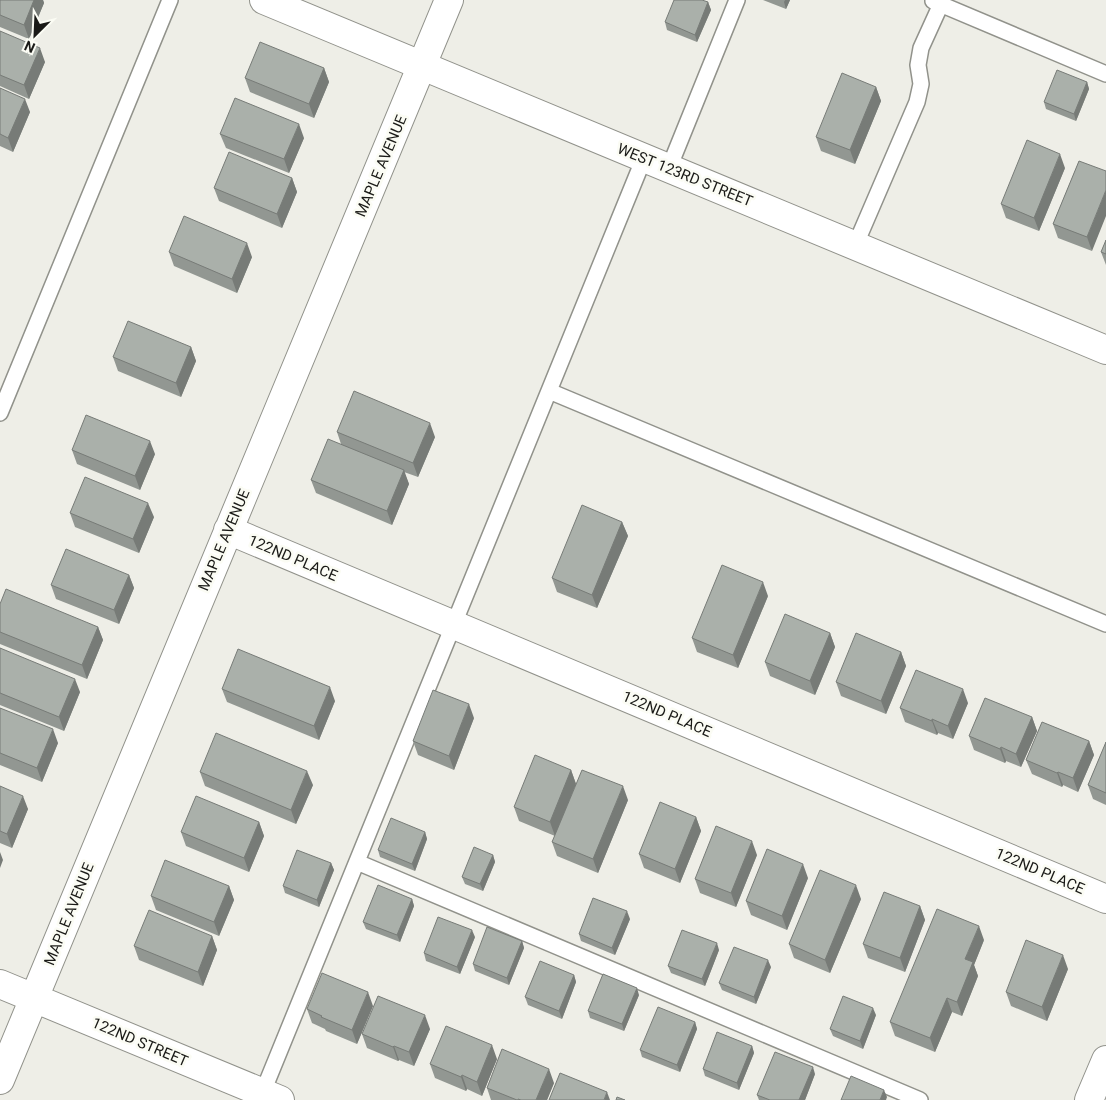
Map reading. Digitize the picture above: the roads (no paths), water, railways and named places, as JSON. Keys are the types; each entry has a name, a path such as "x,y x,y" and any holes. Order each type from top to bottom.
{"street":[{"name":"WEST 123RD STREET","path":"264,0 1106,350"},
{"name":"MAPLE AVENUE","path":"0,1080 449,0"},
{"name":"122ND PLACE","path":"228,530 1106,898"},
{"name":"122ND STREET","path":"0,984 268,1098"},
{"path":"1089,1100 1106,1060"}],"lane":[{"path":"0,413 170,0"},
{"path":"669,168 737,0"},
{"path":"855,246 917,102 921,84 918,65 921,48 936,2 1106,74"},
{"path":"268,1098 357,862 644,158"},
{"path":"549,391 1106,624"},
{"path":"357,862 920,1100"}]}
